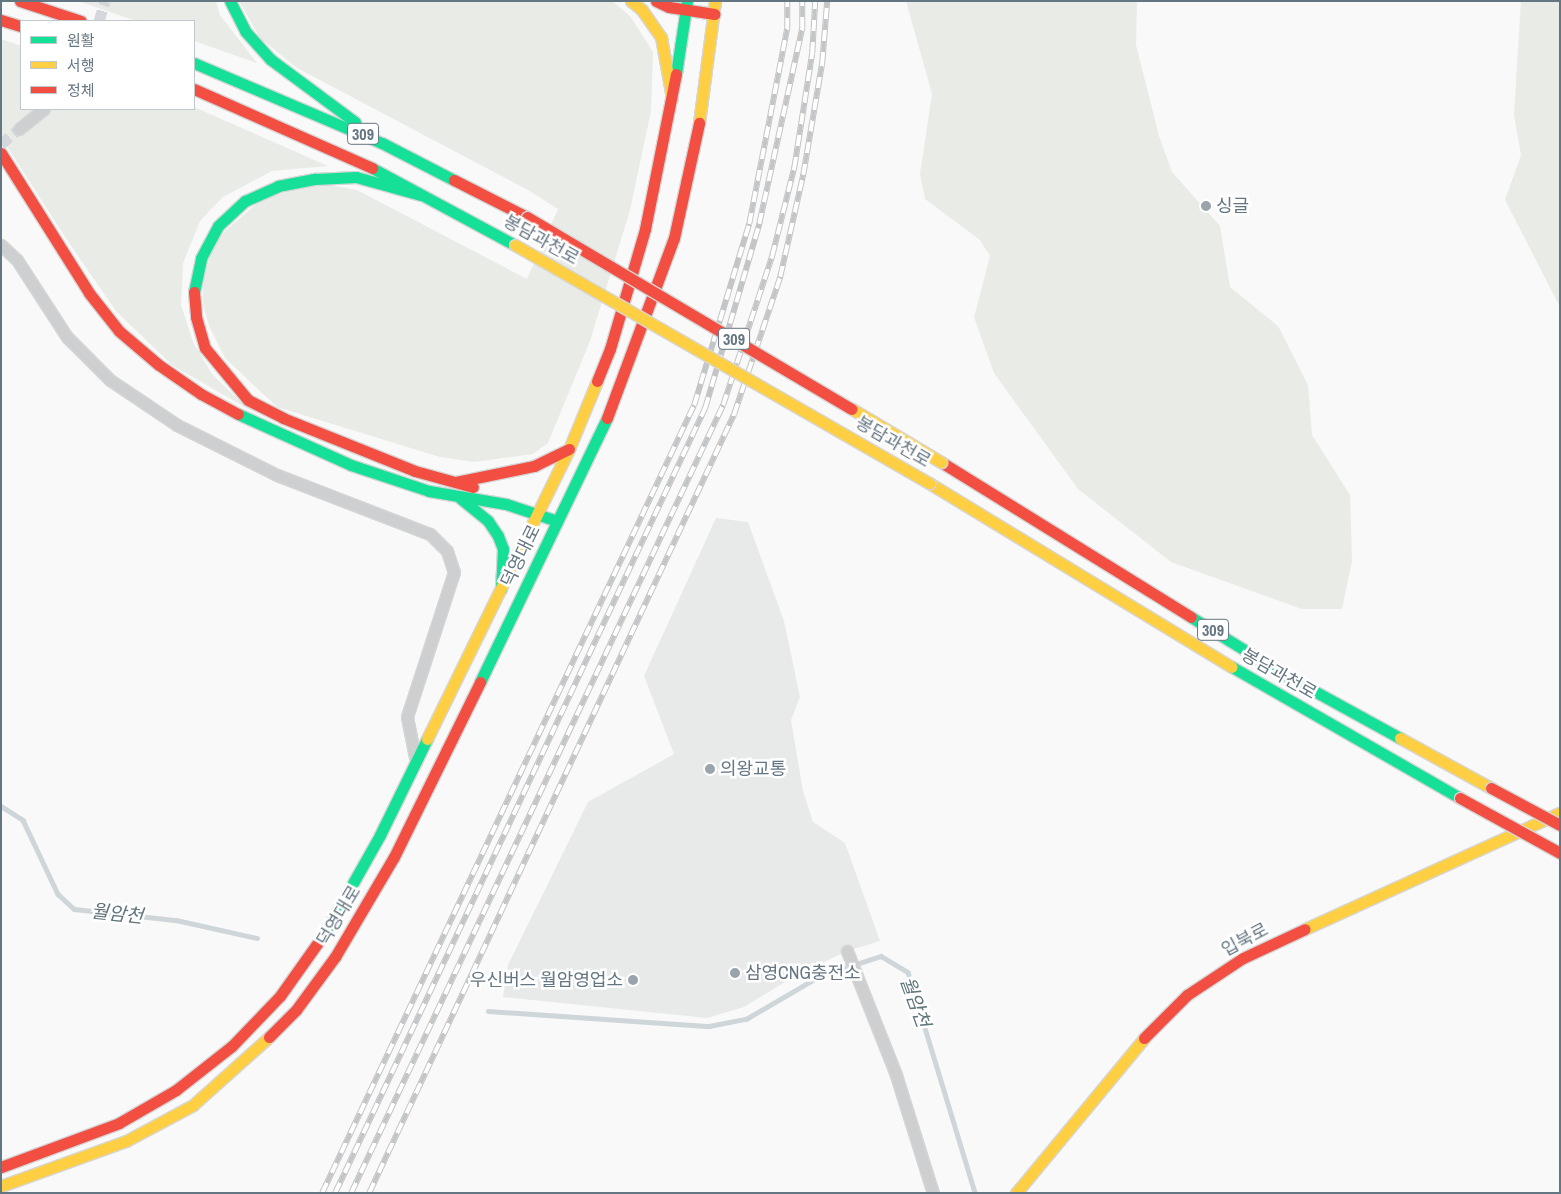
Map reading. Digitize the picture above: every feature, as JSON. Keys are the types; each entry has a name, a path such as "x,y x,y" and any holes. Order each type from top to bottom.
{"main road":[{"path":"20,1 78,20"},
{"path":"230,1 245,31 270,59 382,143"},
{"path":"631,1 642,10 661,37 672,98"},
{"path":"656,1 687,6 714,14"},
{"name":"덕영대로","path":"1,1186 126,1141 193,1105 250,1057 296,1010 335,957 394,857 596,444 674,238 696,146 715,1"},
{"name":"덕영대로","path":"1,1167 119,1123 176,1090 232,1046 280,996 317,947 380,836 538,513 569,449 612,340 645,229 672,98 687,6"},
{"path":"1,20 20,26"},
{"name":"봉담과천로","path":"195,63 382,143 528,217 942,462 1288,676 1560,825"},
{"name":"봉담과천로","path":"195,89 350,156 515,245 929,483 1186,640 1460,798 1560,853"},
{"path":"1,153 89,293 120,331 159,365 201,394 268,430 351,465 429,491 506,504 538,513 557,521"},
{"path":"421,195 356,177 315,179 278,186 245,201 218,226 200,258 193,287 196,318 206,348 248,400 283,418 415,471 484,490 506,504"},
{"path":"454,482 534,466 569,449"},
{"path":"459,497 488,521 498,536 503,549 501,589"},
{"name":"입북로","path":"1017,1193 1139,1043 1187,995 1243,958 1560,813"}],"street":[{"path":"19,129 43,110"},
{"path":"1,245 17,260 67,337 110,380 185,429 277,475 430,534 447,551 454,572 407,717 416,762"},
{"path":"847,951 896,1075 932,1193"}],"shaded area":[{"path":"78,1 216,1 220,15 257,63 195,41 195,20 133,20"},
{"path":"239,1 612,1 630,16 653,52 651,111 630,210 590,341 548,443 533,454 474,462 440,457 277,407 225,358 210,328 203,305 203,281 215,240 262,199 319,183 357,190 527,279 558,209 528,190 297,68 260,38"},
{"path":"906,1 1137,1 1136,45 1159,136 1172,172 1220,226 1230,287 1278,326 1308,385 1312,435 1350,495 1352,561 1342,609 1302,609 1171,562 1078,489 994,373 974,317 990,256 980,240 925,199 920,174 932,94"},
{"path":"1521,1 1560,1 1560,307 1505,200 1521,155 1514,115"},
{"path":"1,39 20,46 20,110 195,110 195,107 328,166 272,171 223,197 200,221 183,263 181,305 193,342 212,374 248,409 172,365 116,311 67,240 1,137"},
{"path":"716,518 748,522 784,621 800,697 791,720 803,791 813,822 845,843 880,941 847,951 793,977 744,1007 707,1018 503,997 508,965 588,802 674,754 644,676"}],"waterway":[{"name":"월암천","path":"1,806 23,820 58,894 74,909 176,920 257,938"},
{"name":"월암천","path":"488,1011 709,1026 746,1019 820,976 881,956 908,972 975,1193"}],"tunnel":[{"path":"99,20 105,1"},
{"path":"1,144 19,129"}],"railway":[{"path":"322,1193 694,405 749,224 787,29 787,1"},
{"path":"335,1193 705,408 759,224 802,28 802,1"},
{"path":"351,1193 723,405 772,256 794,168 812,53 815,1"},
{"path":"369,1193 734,414 780,277 803,175 822,63 827,1"}],"traffic: fast":[{"path":"230,1 245,31 270,59 355,122"},
{"path":"676,74 687,1"},
{"path":"195,63 382,143 454,180"},
{"path":"372,168 515,245"},
{"path":"194,292 201,258 218,226 245,201 278,186 315,179 356,177 421,195"},
{"path":"238,414 351,465 429,491 506,504 557,521"},
{"path":"480,682 607,418"},
{"path":"460,498 488,521 498,536 503,549 501,589"},
{"path":"1191,617 1287,676 1400,738"},
{"path":"1232,667 1460,798"},
{"path":"326,931 380,835 427,739"}],"traffic: slow":[{"path":"631,1 642,10 661,37 672,98"},
{"path":"699,123 715,1"},
{"path":"515,245 929,483"},
{"path":"427,739 569,449 597,381"},
{"path":"852,409 941,462"},
{"path":"929,483 1232,667"},
{"path":"1400,738 1491,788"},
{"path":"1305,929 1560,813"},
{"path":"1,1186 126,1141 193,1105 269,1037"},
{"path":"1016,1193 1144,1038"}],"traffic: jam":[{"path":"20,1 78,20"},
{"path":"656,1 669,7 714,14"},
{"path":"1,20 20,26"},
{"path":"597,381 610,349 645,229 676,74"},
{"path":"195,89 372,168"},
{"path":"607,418 674,238 699,123"},
{"path":"1,153 89,293 119,331 159,365 201,394 238,414"},
{"path":"454,180 527,217"},
{"path":"527,217 852,409"},
{"path":"194,292 196,317 205,348 248,400 283,418 415,471 473,487"},
{"path":"456,482 534,466 569,449"},
{"path":"941,462 1191,617"},
{"path":"269,1037 296,1010 335,957 394,857 480,682"},
{"path":"1491,788 1560,825"},
{"path":"1460,798 1560,853"},
{"path":"1144,1038 1187,995 1243,958 1305,929"},
{"path":"1,1167 119,1123 176,1090 232,1046 280,996 326,931"}],"place":[{"name":"싱글","path":"1206,206"},
{"name":"의왕교통","path":"710,769"},
{"name":"삼영CNG충전소","path":"735,973"},
{"name":"우신버스 월암영업소","path":"633,980"}]}
